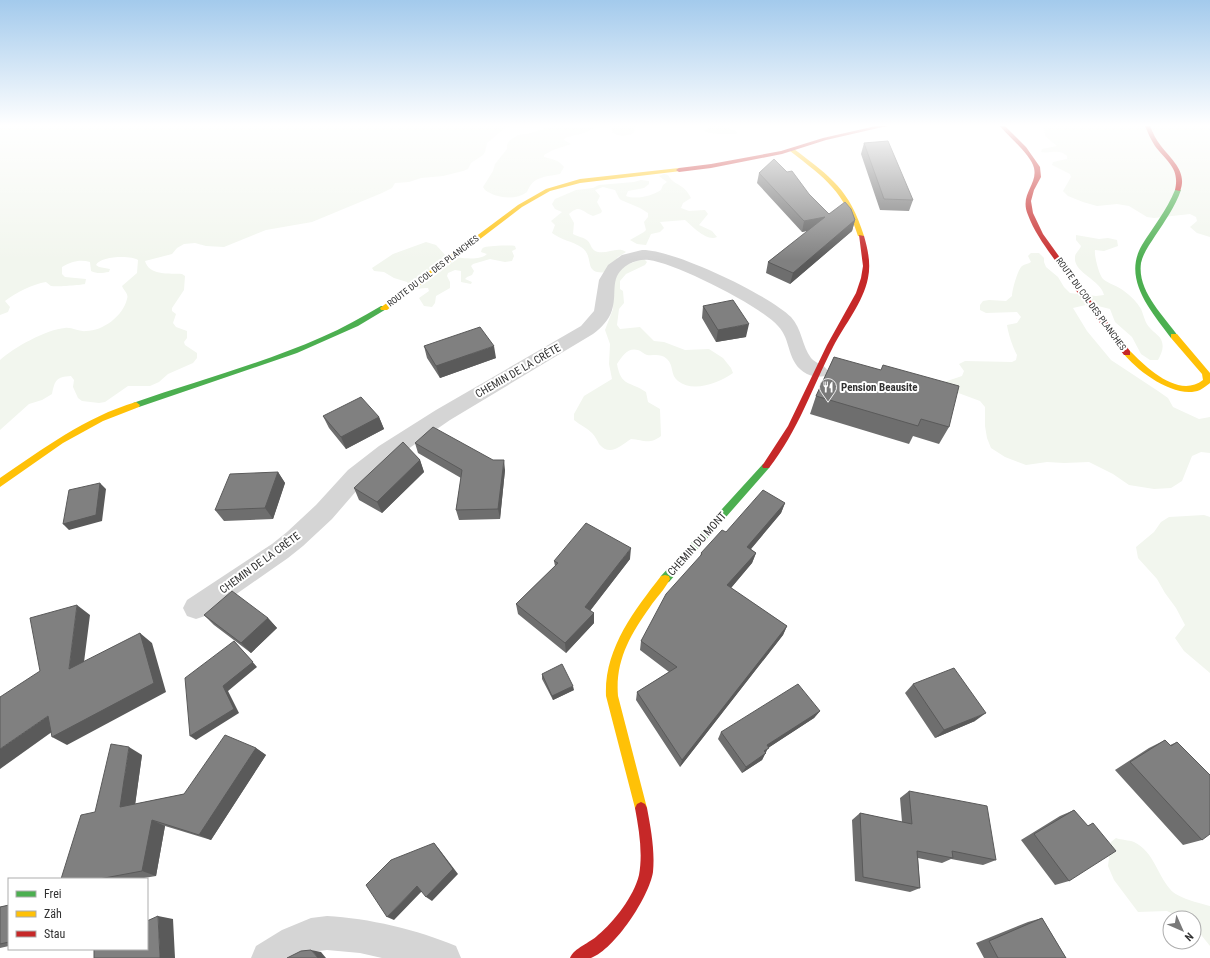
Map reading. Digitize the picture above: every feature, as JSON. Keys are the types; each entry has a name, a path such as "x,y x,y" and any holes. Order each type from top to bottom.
{"street":[{"name":"ROUTE DU COL DES PLANCHES","path":"0,483 60,441 100,419 163,395 286,354 328,337 370,316 409,291 520,206 548,190 580,181 678,171"},
{"name":"CHEMIN DU MONT","path":"577,958 588,953 611,933 626,917 640,891 646,872 646,844 641,814 622,740 611,687 612,674 620,650 638,618 668,576 710,527 743,494 773,458 794,426 818,371 854,303 863,282 865,257 857,222 841,192 828,177 820,171"},
{"name":"ROUTE DU COL DES PLANCHES","path":"1038,171 1037,180 1029,194 1029,211 1040,234 1108,331 1123,349 1146,370 1172,386 1184,390 1202,386 1207,381 1206,373 1168,330 1152,305 1138,275 1138,263 1143,252 1176,194 1180,176 1178,171"},
{"name":"CHEMIN DE LA CRÊTE","path":"196,608 290,543 324,512 356,476 386,452 443,415 588,330 595,324 603,310 604,288 609,275 628,258 649,255 666,259 697,271 762,306 785,322 794,338 804,362 818,371"},
{"path":"268,958 299,940 310,936 344,934 444,958"}],"shaded area":[{"path":"0,171 464,171 443,176 395,183 392,188 382,193 312,222 266,230 224,247 206,246 195,243 184,244 177,248 172,254 145,261 147,266 160,273 182,274 185,276 184,290 172,308 172,311 176,314 173,323 176,327 187,331 187,338 184,342 185,345 197,353 197,358 193,363 168,374 159,382 150,386 128,386 105,402 99,403 82,401 78,398 73,387 74,380 71,376 59,378 55,382 52,394 42,400 29,404 0,430 0,360 40,335 58,329 68,328 83,331 92,330 105,325 117,317 127,299 126,292 122,286 137,273 138,260 129,257 116,257 103,260 96,265 110,269 109,272 102,273 95,273 91,271 90,262 79,261 68,264 62,267 62,274 65,277 86,279 85,284 51,286 46,282 30,287 5,301 10,307 8,312 0,315"},
{"path":"493,171 562,171 560,174 536,180 527,192 517,197 500,197 485,190 483,187"},
{"path":"1063,171 1210,171 1210,237 1197,233 1190,227 1197,221 1196,217 1190,214 1154,218 1147,217 1129,206 1117,204 1097,206 1068,196 1063,191 1071,177 1070,174"},
{"path":"664,174 668,175 670,179 682,187 691,198 683,203 681,208 689,211 705,210 708,214 699,225 712,231 717,237 713,238 704,235 685,220 660,222 664,228 660,232 651,234 646,245 637,244 630,240 646,230 644,222 648,217 648,213 621,200 615,190 603,187 595,190 600,196 597,202 602,211 601,213 593,216 581,209 576,209 569,214 574,223 573,234 586,240 593,249 598,252 623,250 626,252 616,260 623,266 644,259 647,262 645,265 626,274 620,281 620,289 623,291 624,303 619,309 617,325 620,329 640,327 654,341 664,342 685,350 709,349 723,358 733,373 721,380 706,385 684,385 676,379 671,364 664,357 659,355 647,355 634,349 628,351 623,355 617,364 621,377 627,382 646,392 648,402 660,409 661,436 650,441 631,439 615,449 607,450 599,444 590,431 574,420 574,414 584,396 612,379 609,364 610,344 605,330 613,309 611,285 613,271 596,272 590,265 586,251 574,243 552,233 555,225 551,221 562,212 555,209 552,204 555,199 576,190 593,188 599,185 641,180 649,181 649,184 644,188 628,191 626,196 634,198 649,196 661,190 663,185 667,182 659,176"},
{"path":"1076,235 1117,240 1118,246 1104,251 1095,250 1100,273 1103,279 1122,289 1138,304 1148,326 1159,336 1163,347 1158,360 1150,360 1141,354 1132,337 1115,322 1110,309 1090,304 1073,308 1087,331 1111,360 1168,398 1173,407 1199,419 1210,417 1210,453 1201,452 1192,456 1182,481 1171,488 1154,489 1129,485 1113,474 1089,462 1047,462 1026,465 1005,457 991,448 987,438 985,426 985,407 980,401 953,391 944,382 962,376 964,371 959,364 965,361 1012,362 1016,360 1017,355 1008,332 1007,325 1017,323 1021,317 1017,312 986,313 980,310 980,305 983,301 989,300 1006,301 1012,296 1020,268 1031,262 1028,256 1031,253 1039,253 1044,258 1046,267 1058,277 1070,293 1096,296 1104,295 1098,285 1078,268 1075,256 1081,246 1076,240"},
{"path":"426,242 436,245 446,256 468,258 478,258 487,254 481,252 485,247 515,246 516,249 512,251 514,256 512,261 505,262 490,259 473,264 471,266 474,271 472,275 465,279 472,282 471,284 461,282 461,271 455,270 448,273 447,276 450,282 450,288 436,296 435,303 432,307 424,306 419,298 429,291 428,288 416,289 407,282 394,278 384,272 374,271 372,268 393,254"},
{"path":"1204,515 1210,517 1210,673 1184,651 1175,638 1185,625 1157,579 1138,558 1136,547 1154,532 1161,522 1169,517"},
{"path":"1116,838 1134,842 1141,846 1151,857 1173,892 1188,900 1210,906 1210,946 1202,936 1202,910 1162,910 1138,912 1114,880 1108,866 1111,842"}],"building":[{"path":"761,171 792,171 809,194 829,214 845,202 851,209 855,220 793,273 768,262 825,217 804,221 759,173"},
{"path":"874,171 901,171 913,200 884,199"},
{"path":"733,300 749,324 718,330 703,306"},
{"path":"480,327 494,346 436,366 424,346"},
{"path":"834,357 881,370 883,365 959,386 949,427 921,419 918,426 816,396"},
{"path":"361,397 379,417 341,437 323,416"},
{"path":"433,427 493,460 504,460 498,509 456,510 462,470 415,443"},
{"path":"403,442 420,460 377,502 354,488"},
{"path":"278,472 265,508 215,510 230,474"},
{"path":"100,483 96,515 63,524 69,490"},
{"path":"763,490 785,503 747,547 756,553 727,585 787,626 682,760 637,692 677,667 641,641 666,594 722,530 726,532"},
{"path":"586,523 631,548 585,607 594,613 565,643 516,604 558,563 554,561"},
{"path":"232,591 268,618 241,643 204,615"},
{"path":"77,605 69,669 140,633 154,683 52,737 48,716 0,749 0,697 40,671 30,618"},
{"path":"234,641 253,662 223,686 234,709 190,736 185,678"},
{"path":"562,664 573,686 552,696 542,674"},
{"path":"954,668 986,713 944,730 913,684"},
{"path":"798,684 820,711 767,745 769,748 764,751 766,753 746,767 721,732"},
{"path":"225,735 256,748 199,835 152,820 142,871 104,878 61,878 81,815 95,812 111,744 129,747 120,807 184,794"},
{"path":"1165,740 1171,746 1177,742 1210,775 1210,834 1202,840 1130,762"},
{"path":"909,791 987,806 996,860 952,851 953,858 917,851 920,888 863,877 860,813 912,824"},
{"path":"1074,810 1088,826 1093,823 1116,851 1069,881 1034,834"},
{"path":"434,843 453,869 426,897 417,886 387,917 366,885 391,860"},
{"path":"8,905 8,942 0,944 0,907"},
{"path":"158,916 160,958 94,958 94,950 148,950 148,921"},
{"path":"1042,918 1066,958 998,958 989,941"},
{"path":"311,950 318,958 287,958 301,951"}],"traffic: fast":[{"path":"1174,336 1155,311 1144,292 1140,282 1138,263 1144,248 1169,210 1178,190"},
{"path":"136,405 263,362 325,339 384,308"},
{"path":"665,579 766,466"}],"traffic: slow":[{"path":"384,308 520,206 548,190 580,181 673,171"},
{"path":"818,171 835,186 843,196 856,220 861,236"},
{"path":"1127,353 1141,366 1159,379 1178,388 1197,388 1207,381 1206,373 1174,336"},
{"path":"0,483 60,441 100,419 136,405"},
{"path":"641,808 612,696 611,681 619,649 636,618 665,579"}],"traffic: jam":[{"path":"1037,171 1038,177 1031,190 1028,201 1030,213 1040,234 1091,307 1127,353"},
{"path":"1178,171 1180,183 1178,190"},
{"path":"766,466 785,440 830,345 860,293 865,278 866,266 861,236"},
{"path":"577,958 604,940 618,925 631,907 642,885 647,864 647,848 641,808"}],"place":[{"name":"Pension Beausite","path":"828,402"}]}
